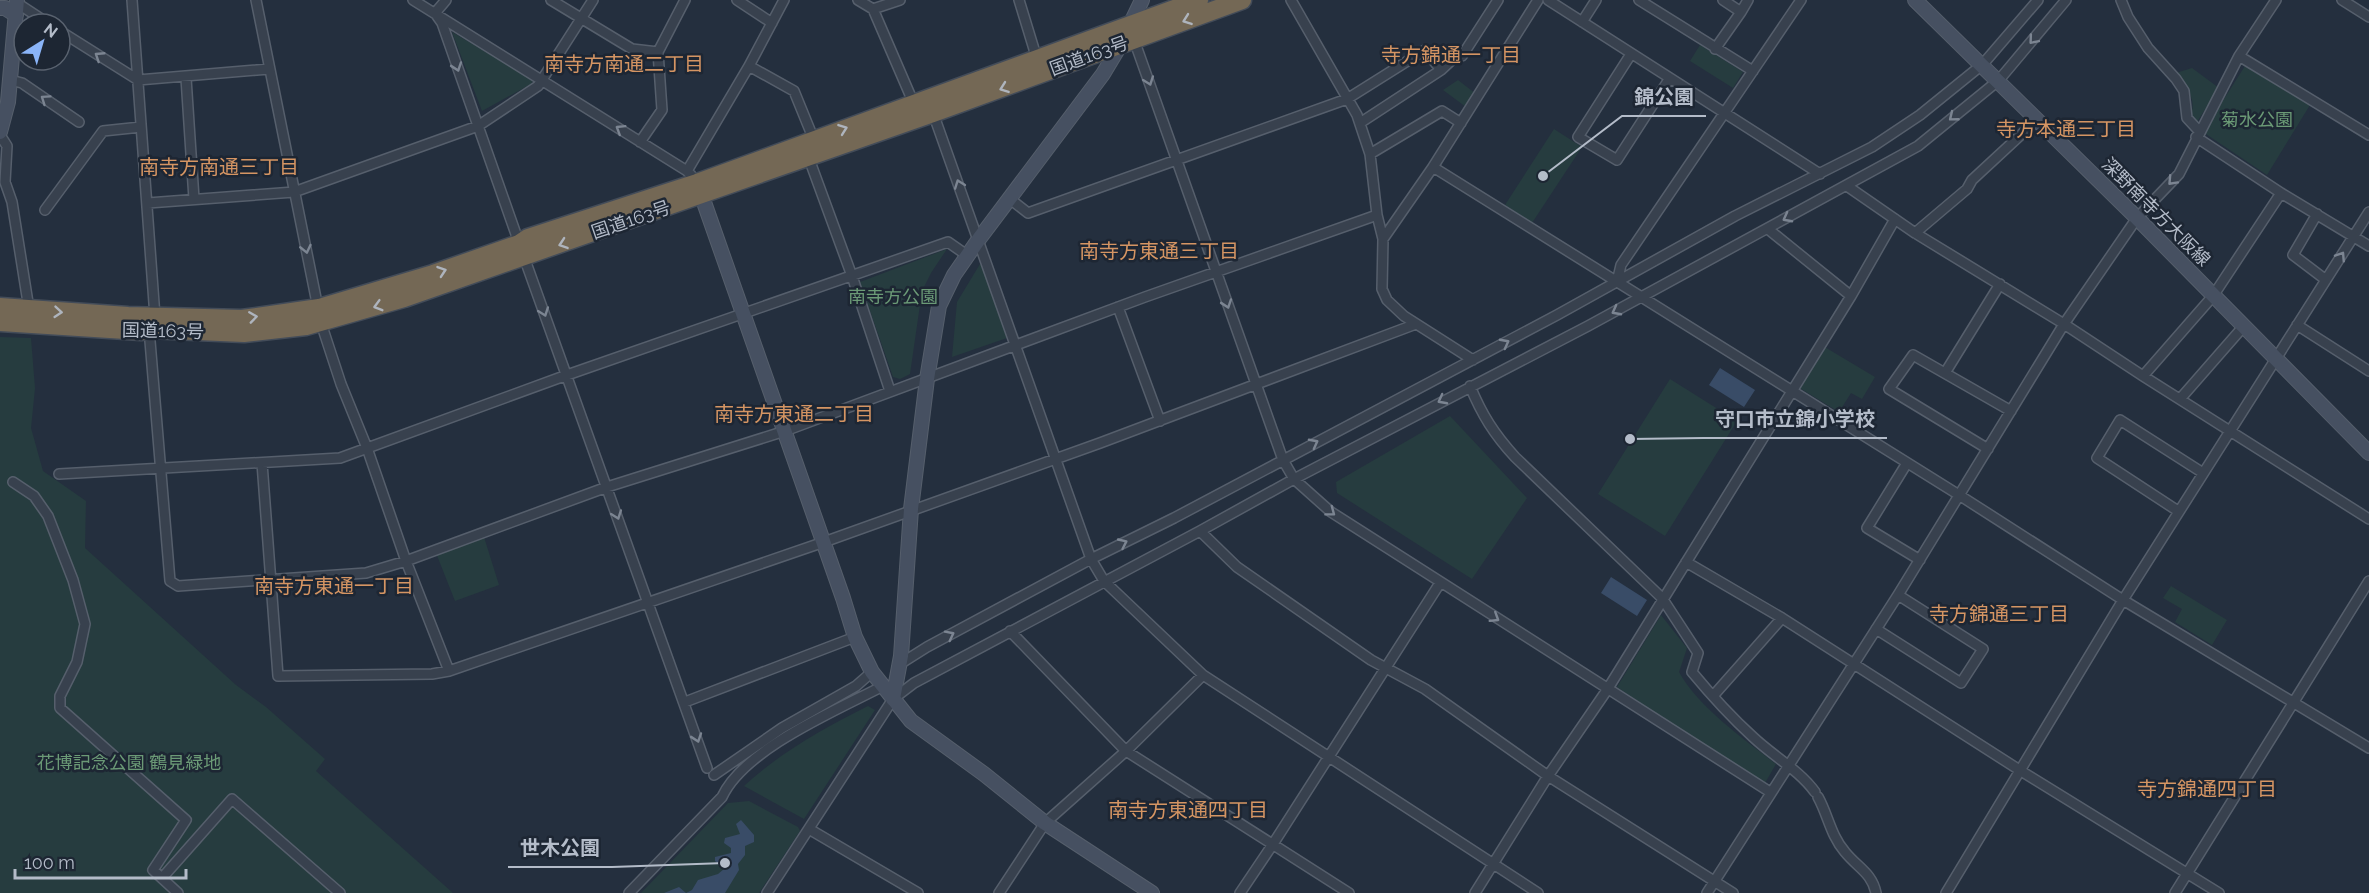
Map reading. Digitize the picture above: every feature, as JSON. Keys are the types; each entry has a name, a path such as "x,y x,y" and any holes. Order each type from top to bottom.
{"highway":[{"name":"国道163号","path":"0,308 29,309 244,333 425,292 521,251 695,183 933,113 1128,36 1199,0"},
{"name":"国道163号","path":"811,148 912,104 1037,59 1128,36 1242,0"},
{"name":"国道163号","path":"0,322 141,331 152,323"}],"street":[{"path":"132,0 148,203 152,323 161,467 170,581 178,586 366,573 406,561 607,487 785,431 1118,307 1377,215"},
{"path":"255,0 320,315 340,384 367,448 406,561 449,671"},
{"path":"413,0 640,142 695,183 785,431 855,636 872,672 911,721 984,774 1045,823 1152,893"},
{"path":"435,14 446,0"},
{"path":"550,0 632,49 658,52"},
{"path":"148,203 294,192 478,126 538,86 593,0"},
{"path":"640,142 662,110 658,52 685,0"},
{"path":"737,0 772,23"},
{"path":"695,183 749,66 784,0"},
{"path":"858,0 873,9 912,104 933,113 1017,344 1091,559 1104,581 1203,675 1538,893"},
{"path":"873,9 900,0"},
{"path":"1019,0 1037,59"},
{"path":"767,893 892,699 900,664 911,509 927,379 939,306 954,275 979,239 1103,74 1128,36 1142,0"},
{"path":"1291,0 1360,123 1370,154 1377,215 1383,239 1382,289 1387,300 1404,316 1473,360"},
{"path":"1360,123 1441,70 1456,56 1462,56 1498,0"},
{"path":"1383,239 1433,167 1538,0"},
{"path":"1548,0 1724,115 1820,174"},
{"path":"1582,22 1596,0"},
{"path":"1639,0 1754,71"},
{"path":"1723,0 1741,12"},
{"path":"1715,49 1748,0"},
{"path":"1617,282 1621,265 1801,0"},
{"name":"深野南寺方大阪線","path":"1915,0 1983,64 2369,453"},
{"path":"900,664 927,647 1091,559 1174,518 1473,360 1735,216 1872,147 1920,115 1983,64 2038,0"},
{"path":"892,699 914,683 1010,631 1470,386 1641,298 1918,146 1999,80 2066,0"},
{"path":"2121,0 2128,17 2148,48 2184,91 2187,118 2198,134 2281,193 2369,246"},
{"path":"1707,893 1898,596 2064,324 2137,218 2179,174 2239,56 2276,0"},
{"path":"2342,0 2369,17"},
{"path":"0,8 16,6 8,102 0,134 7,146 5,182 0,195"},
{"path":"435,14 442,23 521,251 711,771 856,686 872,672"},
{"path":"1128,36 1177,161 1283,460 1294,479 1331,512 1770,792"},
{"path":"72,39 138,80 186,78 269,69"},
{"path":"1010,199 1028,213 1177,161 1347,99 1425,50 1441,70"},
{"path":"1631,54 1578,137 1617,160 1670,78"},
{"path":"2239,56 2369,135"},
{"path":"749,66 794,91 890,391"},
{"path":"186,78 194,199"},
{"path":"10,80 22,83 79,122"},
{"path":"1370,154 1442,111 1461,123"},
{"path":"1915,233 1967,189 1972,180 2038,119"},
{"path":"45,210 103,131 141,128"},
{"path":"1433,167 2123,600 2369,748"},
{"path":"5,182 12,202 29,309"},
{"path":"1847,186 1915,233 2064,324 2369,519"},
{"path":"2143,376 2213,296 2281,193"},
{"path":"1946,893 2178,511 2369,212"},
{"path":"2317,214 2292,255 2326,280"},
{"path":"1475,893 1548,776 1607,690 1851,296 1895,219"},
{"path":"1768,229 1851,296"},
{"path":"59,474 340,458 567,375 948,242 968,256"},
{"path":"1945,373 2000,284"},
{"path":"1118,307 1160,421"},
{"path":"262,463 278,676 432,674 449,671 824,542 1160,421 1336,352 1416,324"},
{"path":"2297,325 2369,371"},
{"path":"2180,399 2244,327"},
{"path":"1988,449 1889,390 1913,355 2012,411"},
{"path":"1470,386 1480,411 1493,433 1515,457 1662,598 1698,653 1692,672 1752,737 1804,779 1817,794 1834,837 1845,853 1874,880 1876,893"},
{"path":"2178,511 2097,458 2120,420 2203,473"},
{"path":"1907,463 1867,528 1920,560"},
{"path":"13,482 34,496 48,516 73,580 85,624 77,662 60,696 60,708 186,820 153,870 178,893"},
{"path":"1200,531 1237,567 1384,669 1425,689 1548,776 1733,893"},
{"path":"1686,562 1782,618 2021,771 2219,893"},
{"path":"2175,893 2369,581"},
{"path":"1240,893 1274,844 1440,583"},
{"path":"1876,629 1961,683 1983,650 1898,596"},
{"path":"1713,696 1782,618"},
{"path":"1010,631 1126,751 1349,893"},
{"path":"685,702 855,636"},
{"path":"999,893 1045,823 1126,751 1203,675"},
{"path":"629,893 722,797 728,785 749,764 790,735 883,686"},
{"path":"162,878 232,799 340,893"},
{"path":"809,829 918,893"}],"green space":[{"path":"452,32 533,80 531,84 482,111"},
{"path":"1700,45 1743,72 1733,88 1690,61"},
{"name":"菊水公園","path":"2245,66 2310,105 2267,175 2203,132"},
{"path":"2192,68 2219,88 2197,122 2190,116 2193,104 2190,93 2176,73"},
{"path":"1458,80 1476,94 1466,107 1443,90"},
{"path":"1554,129 1582,147 1532,223 1505,205"},
{"name":"南寺方公園","path":"947,249 922,291 910,374 900,379 893,377 860,282"},
{"path":"980,264 984,267 1007,338 952,357 957,302"},
{"name":"花博記念公園 鶴見緑地","path":"0,337 31,338 35,388 31,428 43,471 86,501 85,548 236,685 266,707 325,759 316,771 453,893 0,893"},
{"path":"1823,346 1875,377 1862,399 1851,393 1839,412 1798,387"},
{"path":"1670,379 1737,421 1665,536 1598,494"},
{"path":"1450,416 1527,498 1472,579 1337,493 1336,482"},
{"path":"484,537 499,585 455,601 436,553"},
{"path":"2171,586 2227,620 2212,645 2175,622 2182,609 2163,598"},
{"path":"1661,615 1687,648 1679,672 1698,698 1723,722 1776,764 1765,783 1704,746 1617,687"},
{"path":"868,706 875,710 804,819 744,786 773,762 803,742"},
{"path":"749,801 798,827 800,831 759,893 641,893 728,803"}],"water":[{"path":"1720,368 1755,390 1744,407 1709,385"},
{"path":"1611,577 1647,600 1637,616 1601,593"},
{"path":"741,820 754,835 754,842 745,846 745,855 738,864 739,870 725,893 686,893 692,890 698,880 718,874 724,869 715,861 715,857 731,853 731,848 724,843 725,838 740,834 736,824"},
{"path":"679,887 686,893 664,893"}],"place":[{"name":"錦公園","path":"1543,176"},
{"name":"守口市立錦小学校","path":"1630,439"},
{"name":"世木公園","path":"725,863"}],"district":[{"name":"寺方錦通一丁目","path":"1451,55"},
{"name":"南寺方南通二丁目","path":"624,64"},
{"name":"寺方本通三丁目","path":"2066,129"},
{"name":"南寺方南通三丁目","path":"219,167"},
{"name":"南寺方東通三丁目","path":"1159,251"},
{"name":"南寺方東通二丁目","path":"794,414"},
{"name":"南寺方東通一丁目","path":"334,586"},
{"name":"寺方錦通三丁目","path":"1999,614"},
{"name":"寺方錦通四丁目","path":"2207,789"},
{"name":"南寺方東通四丁目","path":"1188,810"}]}
